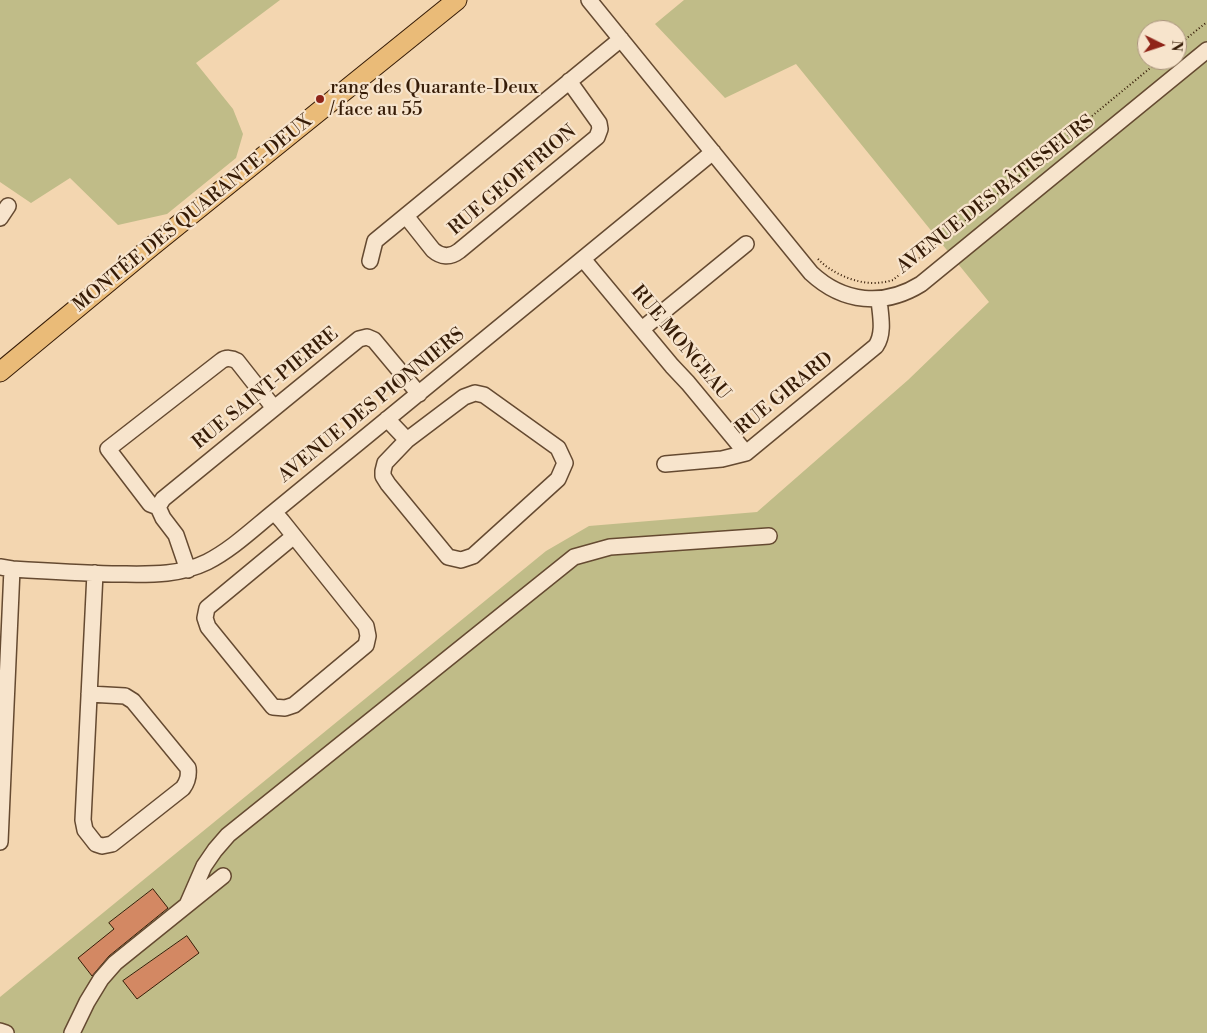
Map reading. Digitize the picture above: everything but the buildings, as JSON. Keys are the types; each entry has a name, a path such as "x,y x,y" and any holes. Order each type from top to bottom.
{"main road":[{"name":"MONTÉE DES QUARANTE-DEUX","path":"0,372 151,247 457,0"}],"street":[{"name":"AVENUE DES BÂTISSEURS","path":"589,0 816,278 842,293 864,299 879,299 901,294 921,284 1207,50"},
{"path":"370,261 375,241 620,39"},
{"name":"RUE GEOFFRION","path":"406,216 434,250 441,255 453,255 467,245 597,137 600,129 598,123 569,81"},
{"name":"AVENUE DES PIONNIERS","path":"6,568 95,573 160,574 188,570 208,562 274,512 713,152"},
{"path":"642,329 746,244"},
{"name":"RUE MONGEAU","path":"583,259 746,453"},
{"name":"RUE GIRARD","path":"665,464 722,459 746,453 876,346 880,340 881,333 879,299"},
{"name":"RUE SAINT-PIERRE","path":"158,507 163,499 357,340 364,337 376,342 419,394"},
{"path":"188,570 176,534 163,518 158,507 150,504 108,449 226,358 232,358 237,361 274,408"},
{"path":"475,393 484,395 558,448 565,463 558,479 474,556 461,560 448,558 383,476 386,463 407,440 464,397 475,393"},
{"path":"388,419 407,440"},
{"path":"274,512 294,536 366,626 368,636 366,645 294,705 285,708 273,707 208,627 204,618 207,608 294,536"},
{"path":"187,905 204,866 228,835 574,557 610,547 769,536"},
{"path":"0,842 6,568"},
{"path":"89,694 125,696 133,701 188,768 189,775 188,781 183,788 112,844 102,846 96,844 85,830 84,820 89,694 95,573"},
{"path":"72,1033 101,978 115,963 223,876"},
{"path":"0,1031 6,1033"}],"path":[{"path":"1187,38 1207,22"},
{"name":"AVENUE DES BÂTISSEURS","path":"816,257 836,272 858,280 875,283 893,280 1148,70"}],"shaded area":[{"path":"0,0 280,0 196,63 233,109 243,134 236,158 167,214 118,225 70,178 31,203 0,182"},
{"path":"684,0 1207,0 1207,1033 0,1033 0,997 546,551 589,526 757,512 908,380 989,302 796,64 725,98 655,24"}],"place":[{"name":"rang des Quarante-Deux / face au 55","path":"320,99"}]}
